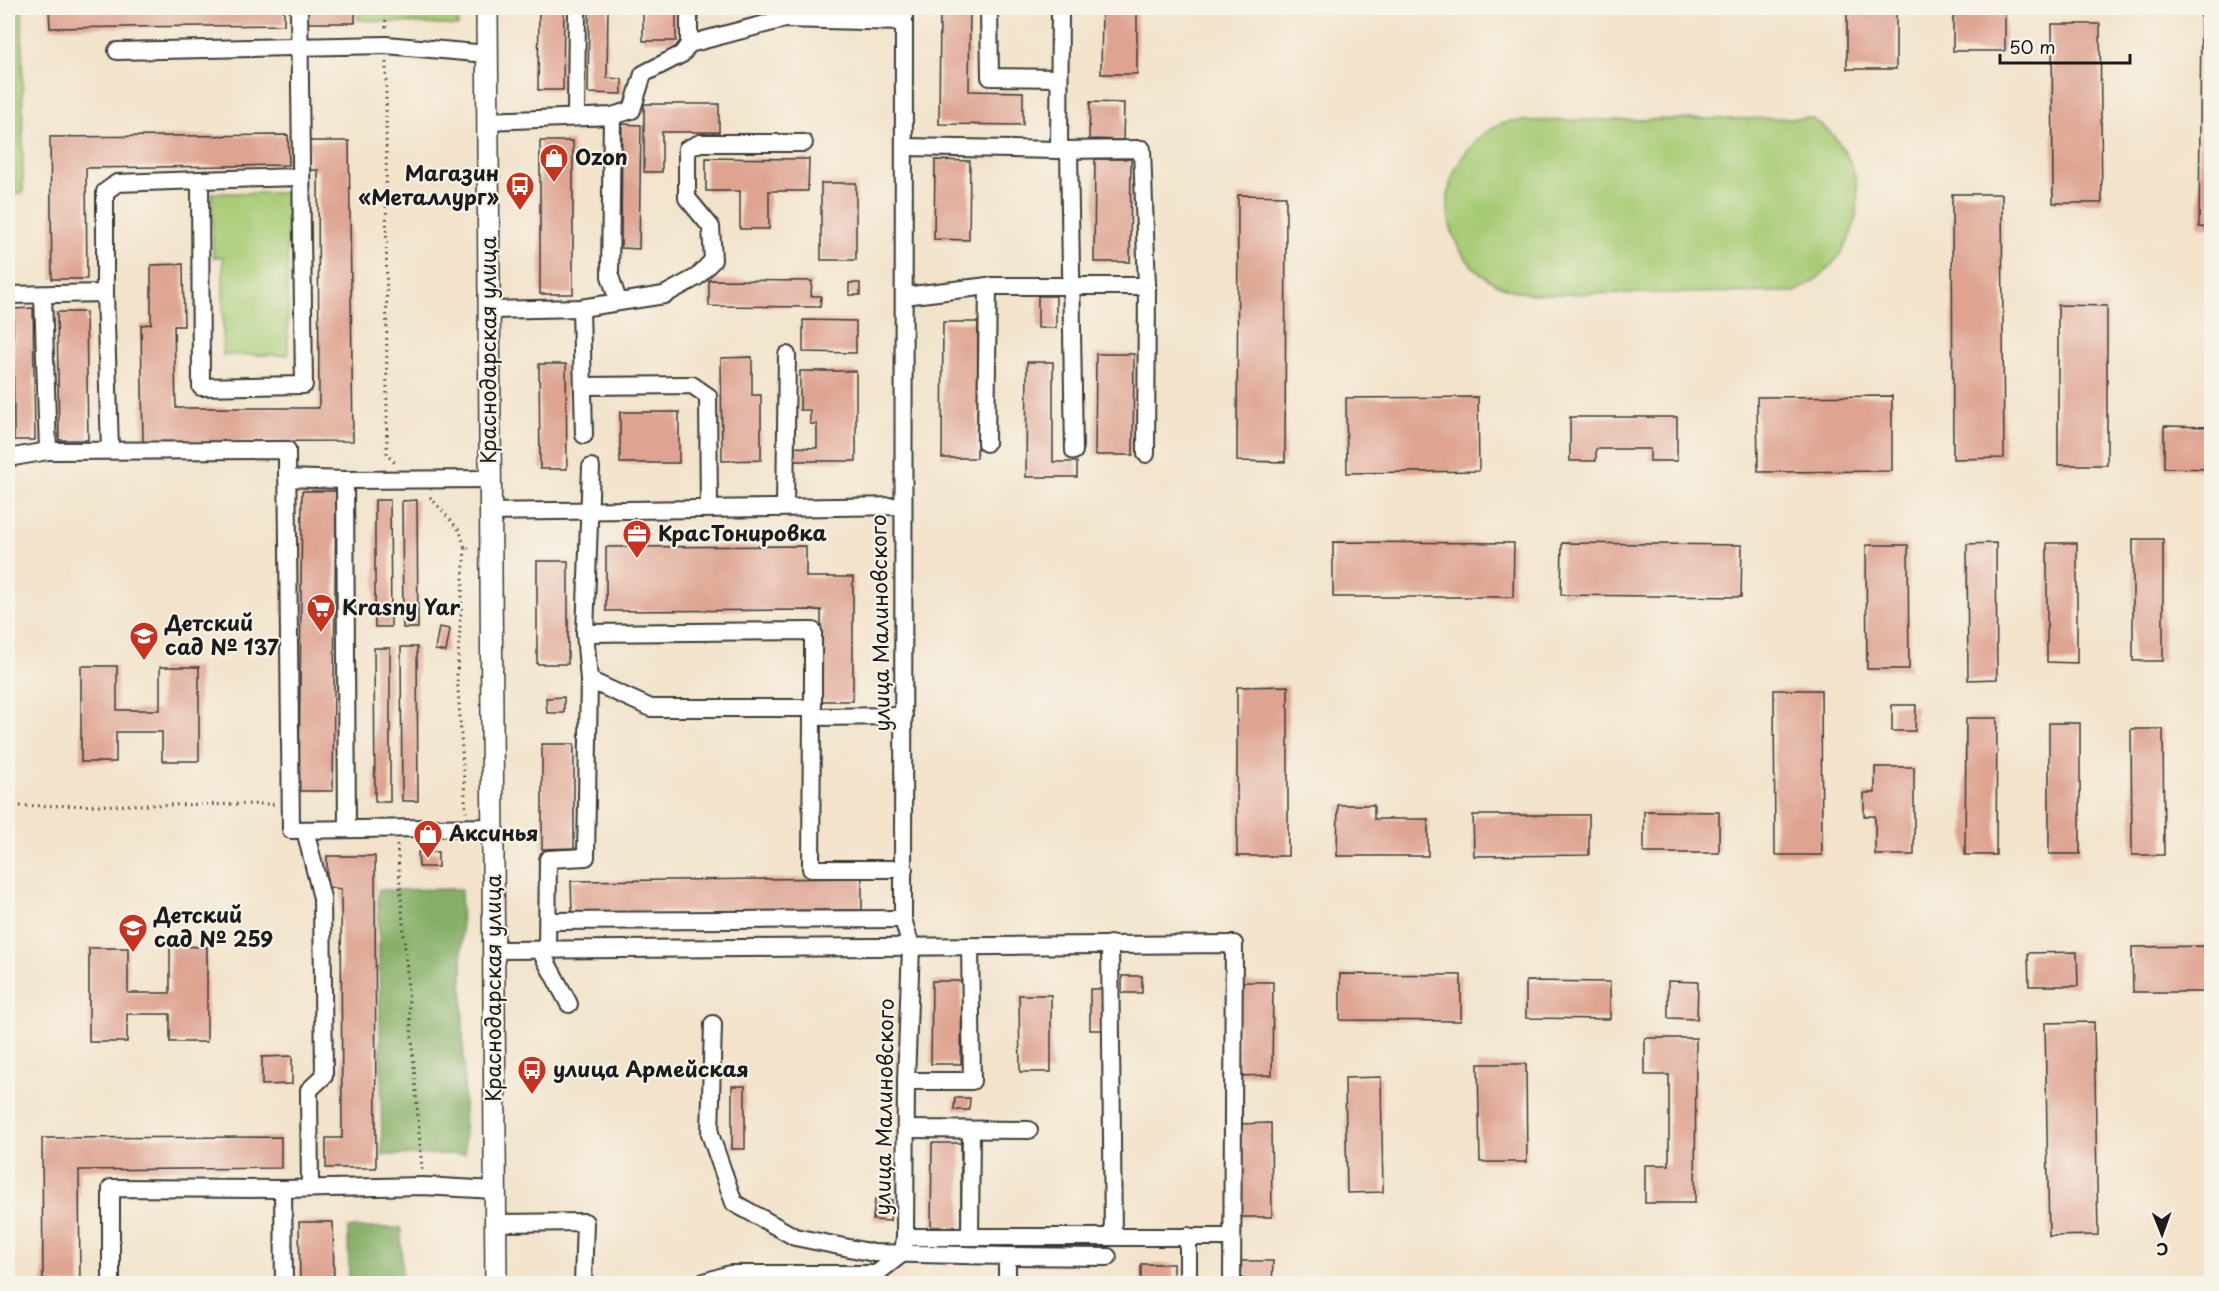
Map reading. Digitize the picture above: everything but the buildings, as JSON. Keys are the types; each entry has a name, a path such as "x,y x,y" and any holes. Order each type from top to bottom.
{"main road":[{"name":"Краснодарская улица","path":"487,8 496,1284"}],"street":[{"path":"200,180 201,387 304,385 299,8"},
{"path":"576,117 577,8"},
{"path":"488,121 612,116 632,110 642,74 682,54 689,44 689,8"},
{"path":"989,8 990,77 1059,78"},
{"path":"1060,8 1059,78 1071,286 1074,451"},
{"path":"689,44 810,13 904,15"},
{"name":"улица Малиновского","path":"904,15 903,919 911,947 906,1081 904,1245"},
{"path":"117,51 386,45 487,54"},
{"path":"612,116 610,276 618,301"},
{"path":"489,310 581,308 664,295 696,277 713,260 711,227 687,198 687,149 700,143 804,143"},
{"path":"904,147 1142,149 1148,286 1146,454"},
{"path":"110,449 105,294 105,192 117,183 300,177"},
{"path":"904,296 988,286 1148,286"},
{"path":"986,443 988,286"},
{"path":"8,295 105,294"},
{"path":"43,295 48,451"},
{"path":"581,308 584,435"},
{"path":"785,507 787,354"},
{"path":"583,386 692,385 708,396 709,508"},
{"path":"8,458 48,451 110,449 287,450 291,830 493,827"},
{"path":"569,1004 543,950 548,921 548,859 586,856 589,680 585,633 591,467"},
{"path":"287,478 490,479"},
{"path":"345,480 347,829"},
{"path":"490,512 902,506"},
{"path":"585,633 813,631 812,869 904,869"},
{"path":"589,680 651,708 904,716"},
{"path":"305,830 322,898 324,1076 309,1090 310,1188"},
{"path":"548,921 903,919"},
{"path":"1110,944 1113,1237"},
{"path":"494,950 1234,944 1232,1284"},
{"path":"906,1081 972,1081 970,946"},
{"path":"713,1024 710,1134 734,1203 795,1237 874,1253 904,1245 970,1237 1231,1236"},
{"path":"906,1129 1029,1130"},
{"path":"970,1237 971,1130"},
{"path":"111,1284 111,1188 283,1189 423,1186 495,1190"},
{"path":"283,1189 284,1284"},
{"path":"496,1223 585,1222 583,1284"},
{"path":"1188,1236 1188,1284"},
{"path":"904,1245 1007,1256 1108,1257"},
{"path":"698,1284 730,1274 876,1279 904,1245"},
{"path":"1007,1256 1007,1284"}],"path":[{"path":"386,8 387,455 415,480 460,531 467,548 457,674 467,827"},
{"path":"8,806 291,804"},
{"path":"395,828 423,1186"}],"green space":[{"path":"8,8 22,8 23,193 8,193"},
{"path":"358,8 457,8 458,26 358,20"},
{"path":"1811,118 1834,136 1849,160 1856,182 1857,204 1854,225 1845,246 1832,264 1815,280 1795,292 1532,294 1500,286 1479,273 1466,259 1456,242 1450,224 1448,205 1450,186 1456,168 1481,136 1511,121"},
{"path":"212,193 287,193 288,355 223,355 223,257 213,257"},
{"path":"461,889 465,1154 382,1155 378,890"},
{"path":"348,1228 401,1228 402,1283 349,1283"}],"place":[{"name":"Ozon","path":"554,184"},
{"name":"Магазин «Металлург»","path":"520,212"},
{"name":"КрасТонировка","path":"637,560"},
{"name":"Krasny Yar","path":"321,634"},
{"name":"Детский сад № 137","path":"144,662"},
{"name":"Аксинья","path":"428,860"},
{"name":"Детский сад № 259","path":"133,954"},
{"name":"улица Армейская","path":"532,1096"}]}
